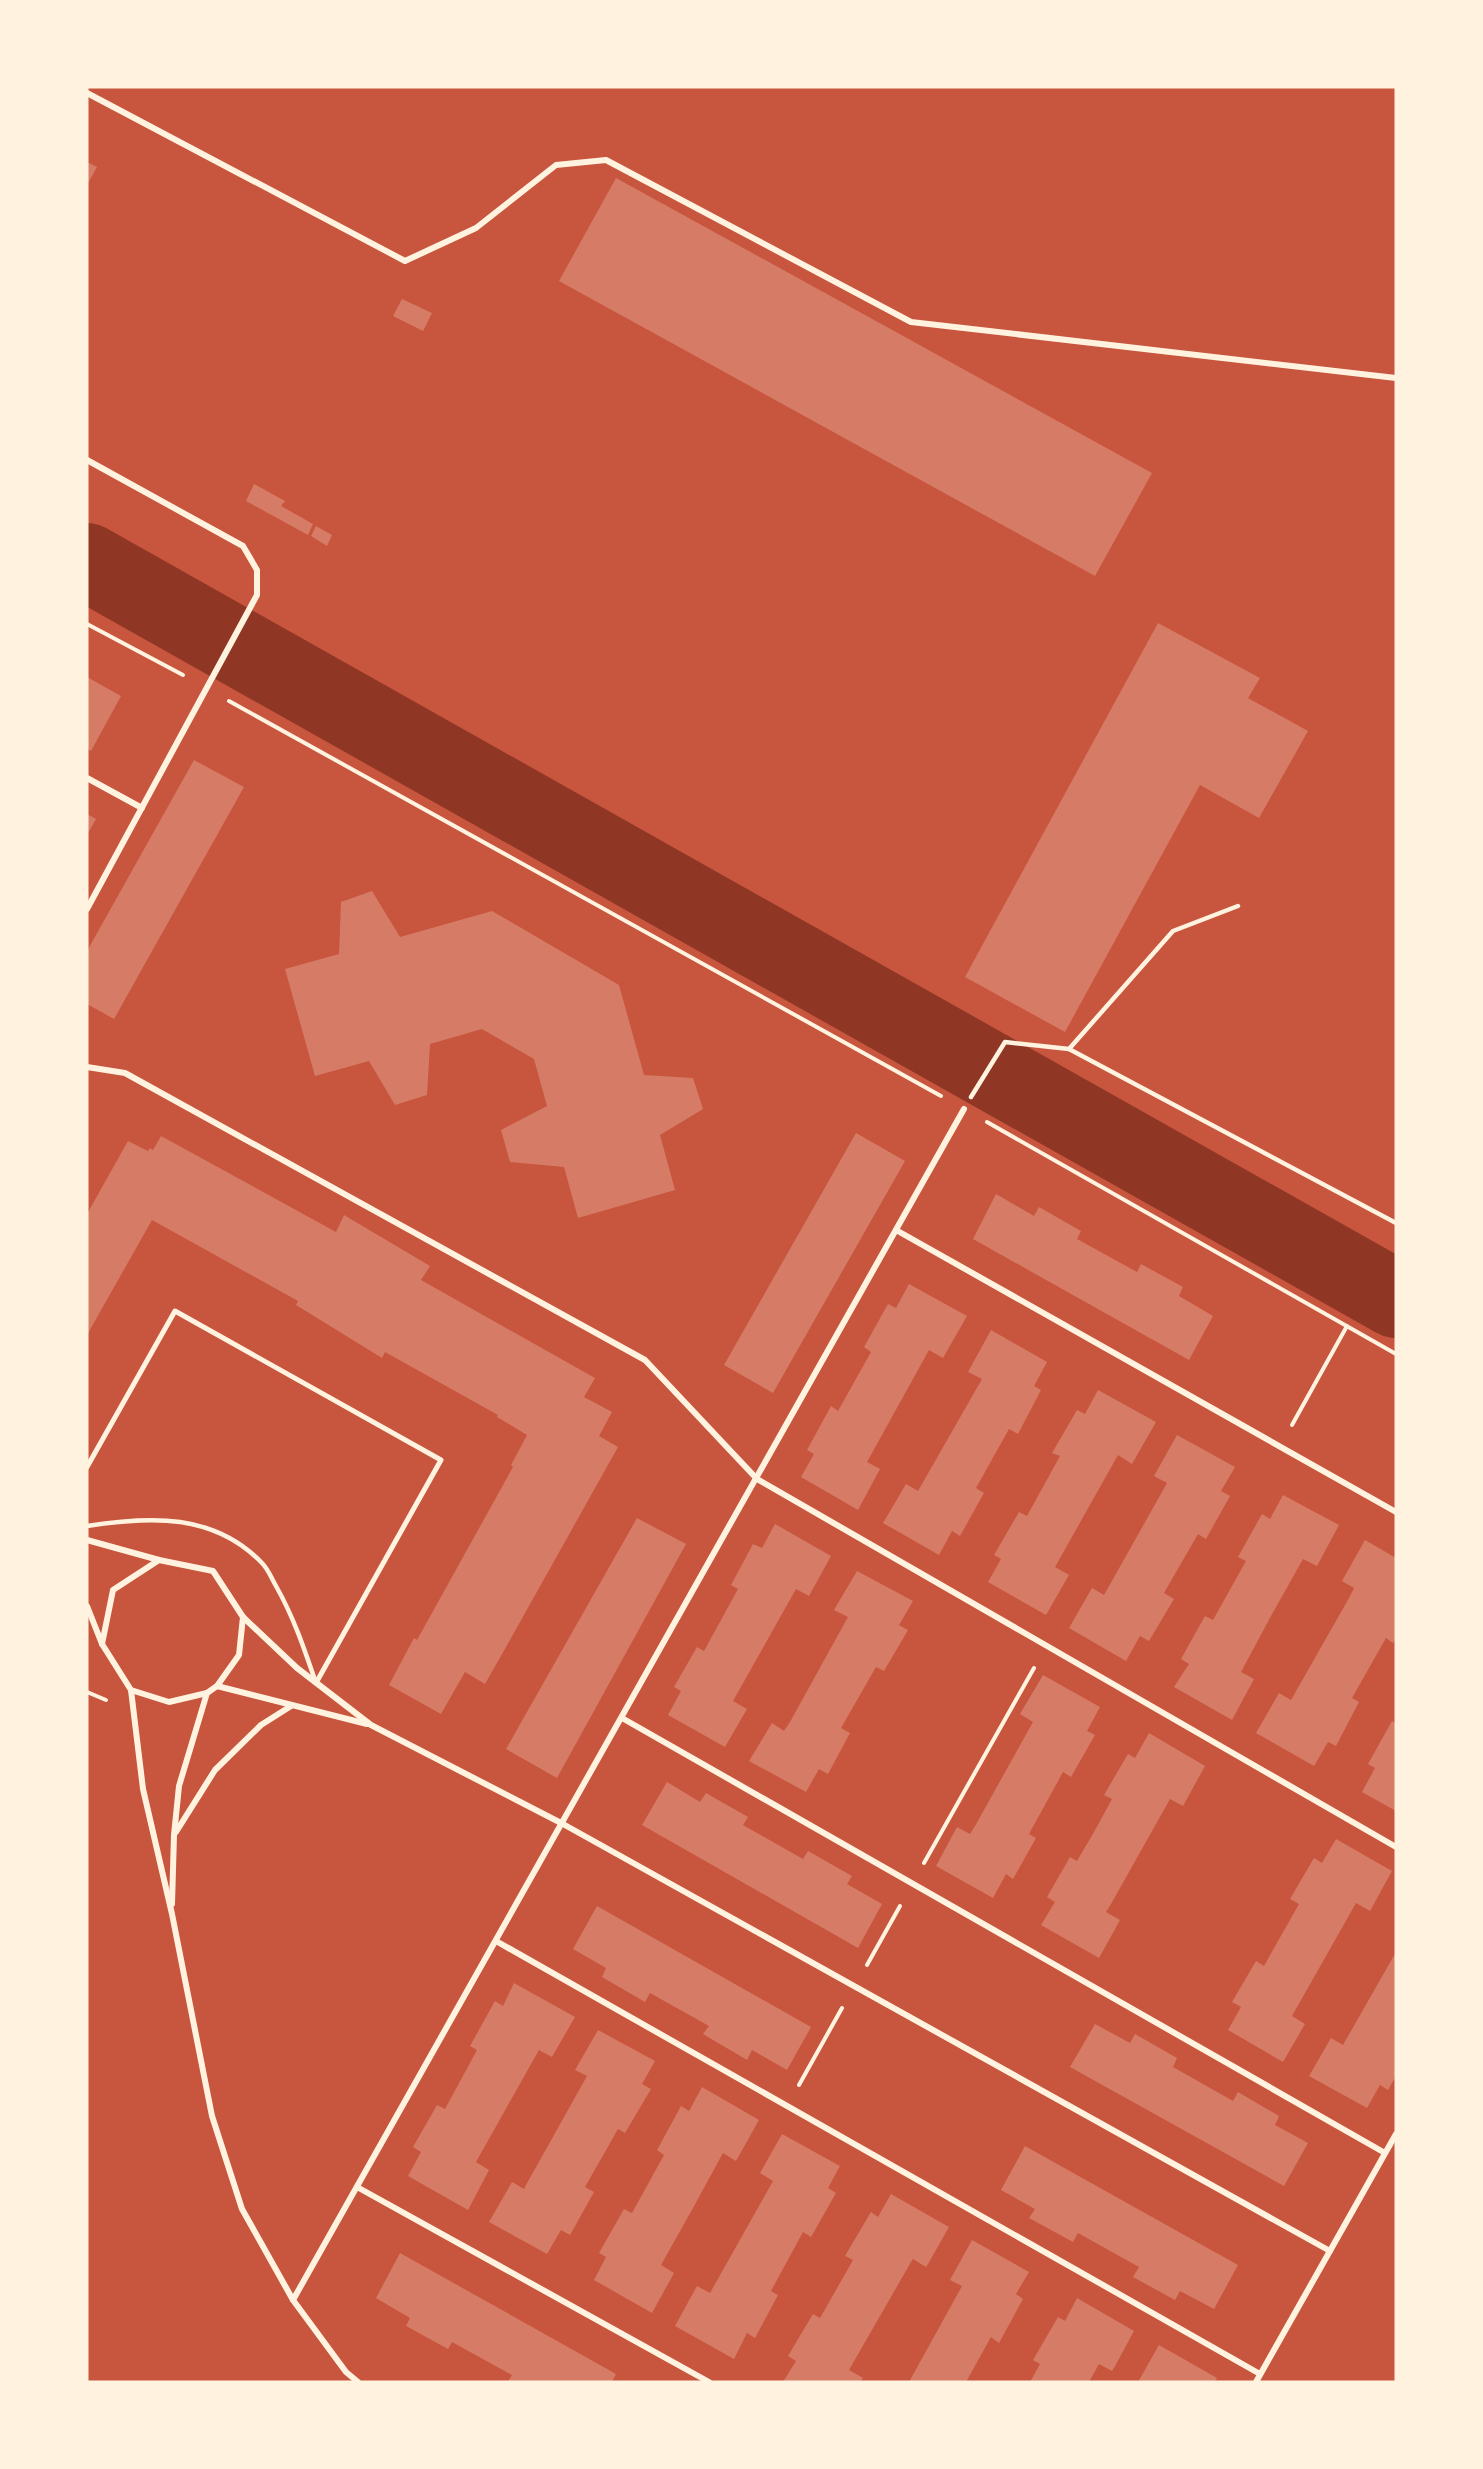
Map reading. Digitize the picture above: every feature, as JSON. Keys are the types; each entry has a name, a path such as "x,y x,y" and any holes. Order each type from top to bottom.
{"street":[{"path":"87,93 405,261 476,228 556,165 606,160 911,322 1396,378"},
{"path":"87,460 243,546 257,570 257,595 87,909"},
{"path":"87,778 142,808"},
{"path":"87,1067 125,1073 645,1360 757,1479 1396,1846"},
{"path":"293,2300 964,1109"},
{"path":"896,1230 1396,1512"},
{"path":"87,1467 175,1311 441,1460 316,1683"},
{"path":"87,1540 159,1560 213,1571 243,1617 297,1668 371,1725 563,1824 1330,2251"},
{"path":"102,1644 112,1590 159,1560"},
{"path":"87,1606 102,1644 131,1690 143,1789 172,1914 212,2116 242,2209 293,2300 346,2372 358,2382"},
{"path":"131,1690 169,1702 207,1693 217,1686 239,1655 243,1617"},
{"path":"217,1686 371,1725"},
{"path":"172,1914 174,1835 179,1786 207,1693"},
{"path":"174,1835 214,1770 261,1725 291,1706"},
{"path":"622,1718 1385,2153"},
{"path":"496,1941 1260,2374"},
{"path":"1256,2382 1396,2134"},
{"path":"357,2187 709,2382"}],"lane":[{"path":"1070,1049 1173,932 1238,906"},
{"path":"971,1097 1005,1042 1070,1049 1395,1222 1396,1215"},
{"path":"87,1526 123,1520 178,1520 224,1533 263,1563 293,1617 316,1683"}],"path":[{"path":"87,624 964,1109 1396,1354"},
{"path":"1279,1447 1347,1326"}],"building":[{"path":"87,162 97,167 87,185"},
{"path":"616,178 1152,473 1095,576 559,281"},
{"path":"402,299 432,313 423,331 393,316"},
{"path":"254,484 285,501 281,506 313,524 308,535 246,501"},
{"path":"316,526 332,535 327,546 311,536"},
{"path":"1158,623 1260,678 1248,698 1308,731 1259,818 1200,785 1065,1032 965,977"},
{"path":"87,677 121,696 91,751 87,749"},
{"path":"194,760 244,787 114,1019 87,1004 87,951"},
{"path":"87,814 96,819 87,835"},
{"path":"372,891 400,937 492,911 619,985 644,1075 693,1078 703,1109 660,1135 675,1190 578,1218 564,1167 510,1162 501,1130 547,1106 534,1059 482,1029 430,1044 427,1095 395,1105 369,1061 315,1076 285,969 339,954 341,902"},
{"path":"856,1133 905,1161 773,1393 724,1365"},
{"path":"161,1136 336,1232 344,1215 430,1266 421,1280 595,1378 584,1397 612,1412 599,1436 618,1447 506,1647 485,1684 465,1672 441,1714 389,1685 414,1638 417,1640 513,1467 511,1465 527,1435 497,1417 498,1415 385,1352 382,1358 296,1305 298,1301 152,1220 87,1335 87,1214 128,1141 148,1151 150,1148 153,1150"},
{"path":"996,1194 1034,1216 1039,1207 1081,1231 1077,1239 1137,1272 1141,1264 1183,1287 1179,1296 1213,1316 1189,1360 973,1239"},
{"path":"909,1284 967,1316 943,1358 929,1350 867,1462 880,1469 858,1510 801,1477 814,1454 807,1450 831,1406 838,1411 871,1352 864,1347 888,1304 896,1308"},
{"path":"991,1330 1047,1362 1034,1386 1041,1390 1018,1434 1009,1429 976,1488 984,1493 960,1536 952,1531 939,1555 883,1523 906,1484 918,1491 982,1379 968,1372"},
{"path":"1098,1390 1156,1422 1132,1464 1118,1455 1055,1567 1069,1575 1046,1615 988,1582 1001,1559 994,1555 1019,1512 1027,1516 1060,1456 1052,1453 1077,1410 1085,1414"},
{"path":"1177,1435 1235,1467 1221,1491 1230,1496 1206,1539 1198,1534 1164,1593 1174,1599 1149,1641 1140,1636 1126,1661 1069,1628 1092,1588 1104,1595 1167,1483 1154,1476"},
{"path":"1283,1495 1339,1525 1317,1566 1303,1559 1271,1616 1241,1672 1254,1679 1232,1720 1174,1687 1189,1664 1181,1659 1205,1616 1213,1620 1246,1561 1238,1557 1262,1514 1270,1519"},
{"path":"637,1518 686,1544 557,1778 506,1749"},
{"path":"775,1524 831,1556 809,1596 796,1589 733,1701 747,1709 725,1747 668,1715 681,1691 674,1687 697,1647 704,1651 738,1589 731,1585 753,1544 762,1548"},
{"path":"1365,1540 1396,1558 1396,1638 1393,1643 1386,1638 1352,1698 1359,1702 1336,1746 1328,1742 1314,1766 1256,1733 1279,1693 1291,1700 1349,1598 1354,1588 1342,1581"},
{"path":"857,1571 913,1601 899,1625 908,1630 884,1671 876,1667 841,1728 850,1733 828,1774 819,1769 806,1792 749,1761 772,1723 784,1731 790,1722 848,1617 834,1610"},
{"path":"1043,1675 1100,1707 1087,1731 1095,1735 1071,1777 1063,1772 1029,1834 1036,1838 1013,1879 1006,1874 993,1898 936,1866 957,1827 970,1834 975,1826 1033,1722 1020,1714"},
{"path":"1392,1721 1396,1723 1396,1811 1362,1792 1375,1768 1368,1764"},
{"path":"1149,1733 1205,1766 1183,1806 1170,1799 1106,1912 1120,1920 1099,1958 1041,1925 1055,1902 1047,1897 1070,1857 1077,1861 1094,1832 1112,1799 1104,1795 1128,1754 1135,1758"},
{"path":"667,1782 700,1802 706,1793 748,1817 743,1825 803,1859 808,1851 852,1876 847,1884 882,1904 858,1948 642,1825"},
{"path":"1336,1839 1392,1871 1370,1911 1356,1903 1292,2016 1305,2024 1283,2062 1228,2030 1241,2007 1232,2002 1256,1961 1264,1966 1299,1904 1290,1899 1314,1858 1322,1863"},
{"path":"597,1906 811,2027 787,2070 752,2050 747,2060 703,2034 709,2026 650,1993 645,2002 602,1977 606,1968 573,1949"},
{"path":"1396,1952 1396,2076 1388,2090 1380,2085 1367,2108 1309,2076 1331,2038 1343,2045"},
{"path":"514,1983 575,2017 552,2057 539,2050 476,2162 489,2170 468,2210 408,2176 421,2152 413,2147 437,2105 445,2109 477,2050 470,2046 495,2001 503,2006"},
{"path":"1095,2024 1130,2043 1135,2034 1177,2058 1173,2067 1233,2101 1238,2092 1279,2116 1275,2125 1308,2143 1284,2186 1070,2067"},
{"path":"598,2030 655,2061 642,2084 651,2089 625,2133 618,2129 585,2187 594,2192 570,2235 561,2230 547,2254 489,2222 512,2182 524,2189 587,2076 575,2070"},
{"path":"702,2087 759,2120 736,2161 723,2153 661,2265 674,2273 652,2313 594,2280 606,2257 599,2253 624,2209 632,2213 664,2155 657,2150 681,2106 689,2111"},
{"path":"782,2134 840,2166 828,2188 836,2193 811,2237 803,2232 771,2291 778,2295 755,2338 747,2333 734,2359 675,2326 697,2286 710,2293 773,2181 760,2173"},
{"path":"1025,2146 1238,2265 1214,2309 1180,2291 1175,2300 1133,2277 1139,2267 1078,2233 1073,2242 1029,2218 1035,2209 1001,2190"},
{"path":"891,2194 949,2227 926,2267 913,2259 849,2370 863,2378 860,2382 783,2382 796,2361 788,2356 813,2314 820,2318 853,2260 845,2256 871,2212 878,2217"},
{"path":"972,2240 1029,2272 1016,2294 1023,2299 999,2343 991,2337 966,2382 909,2382 962,2286 950,2280"},
{"path":"400,2253 616,2374 612,2382 508,2382 512,2375 452,2342 448,2349 406,2326 410,2318 376,2298"},
{"path":"1077,2298 1134,2331 1114,2368 1112,2371 1099,2364 1089,2382 1030,2382 1040,2364 1033,2360 1058,2317 1065,2321"},
{"path":"1159,2345 1217,2378 1215,2382 1138,2382"}],"waterway":[{"path":"87,562 1396,1299"}]}
